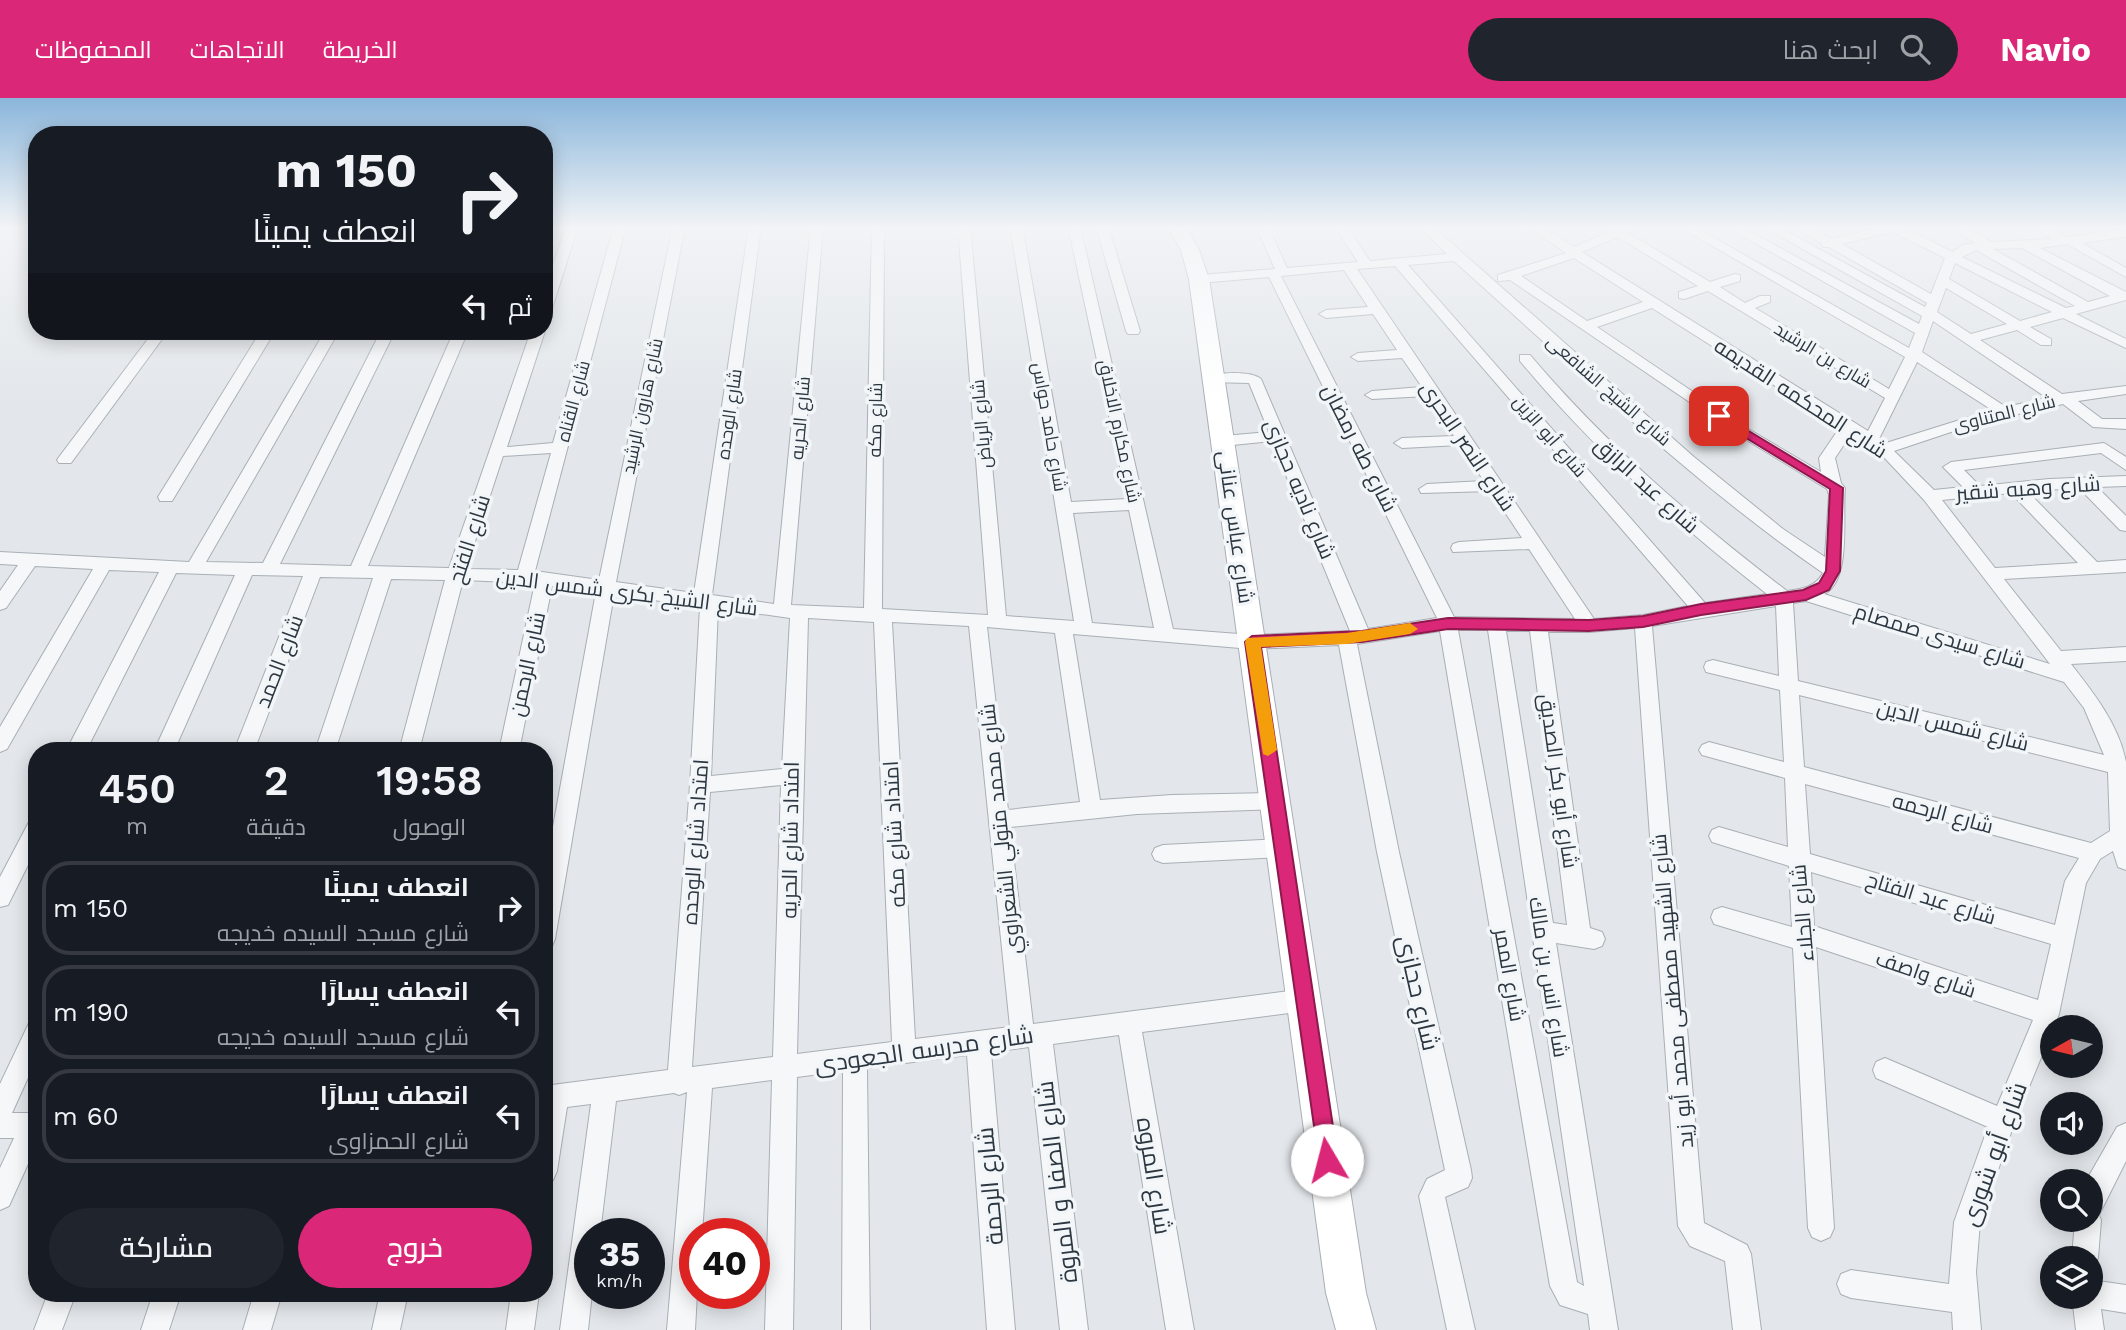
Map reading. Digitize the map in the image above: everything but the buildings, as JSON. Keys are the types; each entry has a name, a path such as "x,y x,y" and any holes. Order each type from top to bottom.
{"street":[{"name":"شارع القناه","path":"525,576 604,283"},
{"name":"شارع هارون الرشيد","path":"553,888 606,587 667,283"},
{"name":"شارع الوحده","path":"705,601 747,283"},
{"name":"شارع الحريه","path":"791,611 813,283"},
{"name":"شارع مكه","path":"878,283 878,615"},
{"name":"شارع الرياض","path":"967,283 987,621"},
{"name":"شارع حامد حواس","path":"1026,283 1084,628"},
{"name":"شارع مكارم الاخلاق","path":"1087,283 1165,635"},
{"path":"1119,283 1133,331"},
{"name":"شارع عباس عنانى","path":"1200,283 1346,1293 1356,1330"},
{"name":"شارع طه رمضان","path":"1284,283 1448,623"},
{"name":"شارع النصر البحرى","path":"1360,283 1589,626"},
{"name":"شارع أبو الزين","path":"1417,283 1701,610"},
{"name":"شارع الشيخ الشافعى","path":"1488,283 1688,460 1777,533 1833,571"},
{"path":"1523,283 1740,430 1837,488"},
{"name":"شارع المحكمه القديمه","path":"1621,283 1877,444 1930,496 2058,658 2091,703 2105,728 2119,757 2124,801 2120,836 2126,861"},
{"name":"شارع بن الرشيد","path":"1703,283 1893,397"},
{"path":"1684,295 1719,283"},
{"path":"1785,283 1914,355 2004,412"},
{"path":"1836,283 1922,331"},
{"path":"1878,283 1931,310"},
{"path":"1891,283 1969,339 2098,424 2126,424"},
{"path":"1877,444 1893,397 1914,355 1941,283"},
{"path":"1948,283 2046,342"},
{"path":"2002,283 2126,344"},
{"path":"2048,283 2087,307"},
{"path":"2098,283 2124,297"},
{"path":"1585,326 1669,292"},
{"path":"1969,339 2124,297"},
{"path":"1744,308 1765,299"},
{"path":"1325,314 1377,310"},
{"path":"1792,337 1810,329"},
{"path":"65,460 154,340"},
{"path":"166,497 262,340"},
{"path":"194,568 327,340"},
{"path":"268,570 383,340"},
{"path":"357,571 457,340"},
{"name":"شارع الفتح","path":"411,742 456,573 535,340"},
{"path":"1358,356 1406,353"},
{"name":"شارع عبد الرازق","path":"1525,358 1586,430 1626,469 1683,519 1795,596"},
{"name":"شارع ناديه حجازى","path":"1214,379 1253,377 1354,638"},
{"name":"شارع المتناوى","path":"1877,444 2062,399 2126,390"},
{"path":"1372,395 1431,391"},
{"path":"1252,642 1354,638 1448,623 1589,626 1643,621 1795,596 1824,587 1833,571 1837,488 1829,473 1827,458 1848,426"},
{"path":"1223,441 1278,436"},
{"path":"1402,443 1464,440"},
{"path":"499,452 560,447"},
{"path":"1976,491 1951,467 2104,448 2124,462"},
{"name":"شارع وهبه شقير","path":"1930,496 2014,487 2126,481"},
{"path":"2083,482 2125,522"},
{"path":"1427,489 1495,486"},
{"path":"2014,487 2093,568"},
{"path":"1064,508 1136,504"},
{"path":"1459,548 1534,543"},
{"name":"شارع الشيخ بكرى شمس الدين","path":"0,558 194,568 525,576 791,611 987,621 1252,642"},
{"path":"0,604 30,560"},
{"path":"0,744 104,564"},
{"path":"1993,575 2126,566"},
{"path":"81,742 170,567"},
{"path":"168,742 246,569"},
{"name":"شارع الحمد","path":"247,742 314,570"},
{"path":"329,742 384,572"},
{"name":"شارع الرحمن","path":"511,742 545,578"},
{"name":"شارع سيدى صمصام","path":"1795,596 2073,678"},
{"name":"شارع الجلاء","path":"1795,596 1789,685 1792,772 1805,937 1821,1228"},
{"name":"امتداد شارع الوحده","path":"681,1330 705,601"},
{"name":"امتداد شارع الحريه","path":"779,1330 787,1068 791,611"},
{"name":"امتداد شارع مكه","path":"878,615 904,1053"},
{"name":"شارع محمد متولي الشعراوي","path":"987,621 999,820 1031,1036"},
{"name":"شارع الشهيد مصطفى محمد أبو زيد","path":"1643,621 1690,1226 1693,1233 1699,1237 1728,1246 1738,1254 1747,1330"},
{"name":"شارع الممر","path":"1448,623 1564,1286 1576,1299 1600,1300"},
{"name":"شارع انس بن مالك","path":"1496,625 1604,1330"},
{"name":"شارع أبو بكر الصديق","path":"1538,625 1587,938 1542,931"},
{"path":"1063,627 1091,807"},
{"name":"شارع حجازى","path":"1354,638 1391,866 1458,1170 1459,1178 1438,1185 1432,1196 1461,1330"},
{"path":"2058,658 2126,653"},
{"name":"شارع شمس الدين","path":"1713,667 2119,757"},
{"name":"شارع الرحمه","path":"1709,750 2093,853"},
{"path":"700,785 790,776"},
{"path":"999,820 1091,807 1165,802 1276,802"},
{"name":"شارع عبد الفتاح","path":"1720,836 2064,938"},
{"name":"شارع أبو شورى","path":"1967,1330 1962,1259 1967,1222 2003,1121 2047,1014 2076,881 2093,853 2120,836"},
{"path":"0,898 28,844"},
{"path":"1163,854 1283,848"},
{"name":"شارع واصف","path":"1722,917 1805,937 2047,1014"},
{"name":"شارع مدرسه الجعودى","path":"553,1098 1304,1000"},
{"name":"شارع المروه","path":"1129,1023 1180,1330"},
{"name":"شارع الصفا و المروة","path":"1031,1036 1074,1330"},
{"name":"شارع الرحمة","path":"978,1043 1002,1330"},
{"path":"0,1112 28,1051"},
{"path":"855,1059 856,1330"},
{"path":"1885,1070 2003,1121"},
{"path":"574,1330 605,1091"},
{"path":"0,1125 28,1126"},
{"path":"2103,1177 2126,1136"},
{"path":"0,1197 28,1139"},
{"path":"1851,1284 1965,1300"},
{"path":"2103,1296 2126,1299"},
{"path":"48,1330 59,1302"},
{"path":"155,1330 164,1302"},
{"path":"257,1330 265,1302"},
{"path":"386,1330 392,1302"},
{"path":"520,1330 524,1302"},
{"path":"2087,1309 2090,1330"}],"slow traffic":[{"path":"1268,750 1252,642 1362,637 1410,629"}],"route":[{"path":"1327,1160 1252,642 1362,637 1448,623 1589,626 1643,621 1806,595 1824,587 1833,571 1837,488 1719,416"}]}
